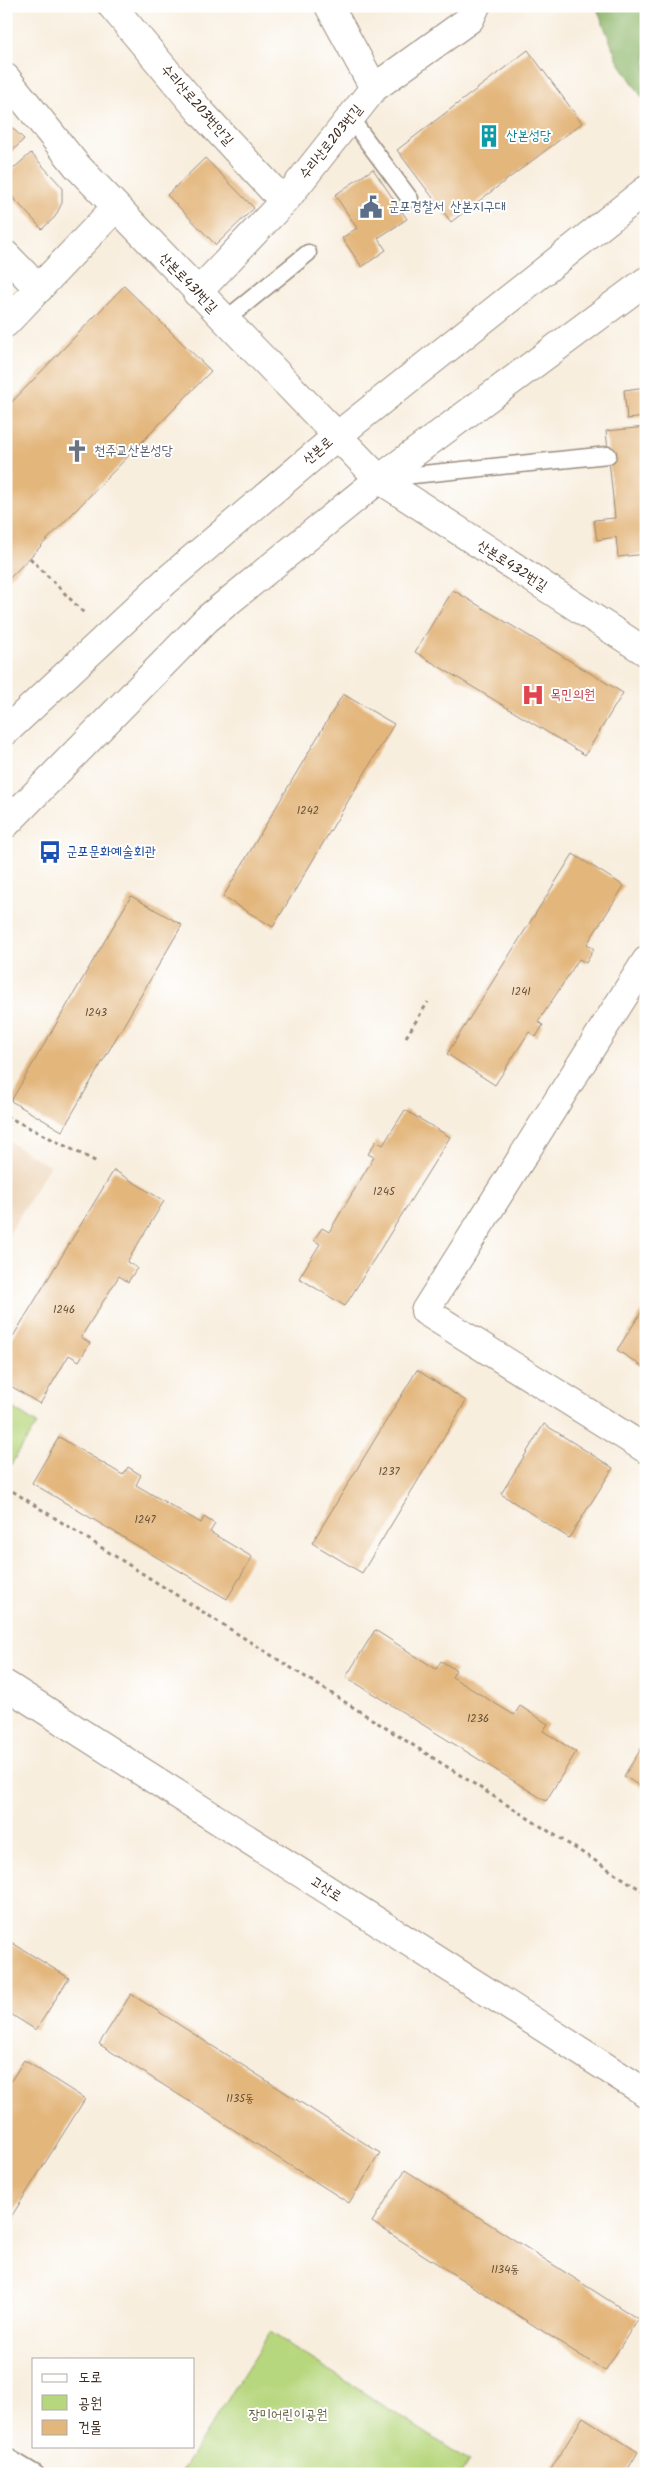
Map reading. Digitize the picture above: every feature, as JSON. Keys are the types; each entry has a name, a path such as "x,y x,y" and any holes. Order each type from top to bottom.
{"street":[{"name":"수리산로203번안길","path":"112,6 198,110 272,189 287,198"},
{"path":"329,6 374,88"},
{"name":"수리산로203번길","path":"197,292 287,198 374,88 470,18 476,6"},
{"name":"산본로431번길","path":"6,78 77,166 224,321 379,479"},
{"name":"산본로","path":"6,731 165,582 337,436 646,190"},
{"path":"6,323 116,207"},
{"path":"6,255 39,289"},
{"path":"6,824 207,619 379,479 646,281"},
{"name":"산본로432번길","path":"379,479 646,652"},
{"path":"646,961 425,1311 646,1449"},
{"name":"고산로","path":"6,1685 646,2093"}],"lane":[{"path":"350,118 410,199"},
{"path":"224,321 308,253"},
{"path":"379,479 608,455"},
{"path":"6,2456 36,2474"}],"path":[{"path":"30,558 107,636"},
{"path":"406,1037 428,1002"},
{"path":"6,1116 97,1162"},
{"path":"6,1487 646,1893"},
{"path":"469,2474 472,2469"}],"shaded area":[{"path":"6,1140 49,1166 6,1239"}],"green space":[{"path":"596,6 646,6 646,99 644,100 618,61"},
{"path":"6,1404 37,1424 6,1472"},
{"name":"장미어린이공원","path":"270,2332 469,2461 461,2474 180,2474"}],"building":[{"name":"산본성당","path":"528,50 582,123 451,222 397,150"},
{"path":"6,122 24,139 6,158"},
{"path":"31,153 62,187 62,203 55,217 42,229 6,190 6,175"},
{"path":"205,158 254,208 216,245 167,195"},
{"name":"군포경찰서 산본지구대","path":"373,169 407,219 378,238 386,250 362,267 342,238 357,228 335,195"},
{"path":"124,286 211,371 6,582 6,408"},
{"path":"646,387 646,417 627,419 624,390"},
{"path":"646,427 646,554 618,557 616,537 597,540 594,520 615,518 606,431"},
{"path":"453,590 623,693 585,755 415,652"},
{"path":"343,694 394,724 273,927 223,897"},
{"path":"573,854 624,886 587,944 594,949 586,963 579,959 538,1022 543,1025 536,1037 529,1032 495,1085 447,1054"},
{"path":"131,896 182,925 62,1131 11,1101"},
{"path":"405,1110 450,1137 345,1306 299,1278 320,1244 314,1240 322,1228 329,1232 374,1157 368,1154 376,1141 383,1145"},
{"path":"114,1170 164,1201 127,1262 137,1268 128,1282 119,1276 81,1337 90,1343 79,1361 69,1355 40,1404 6,1383 6,1348"},
{"path":"646,1305 646,1369 617,1350"},
{"path":"417,1370 466,1401 362,1573 312,1543"},
{"path":"544,1424 613,1468 569,1538 501,1494"},
{"path":"59,1437 123,1475 128,1467 141,1475 136,1485 201,1523 204,1517 215,1524 210,1532 252,1557 227,1599 32,1483"},
{"path":"375,1630 436,1669 441,1661 456,1670 452,1677 514,1715 520,1706 548,1724 543,1731 576,1752 546,1801 346,1677"},
{"path":"646,1741 646,1790 624,1776"},
{"path":"6,1939 69,1978 36,2030 6,2011"},
{"path":"131,1994 380,2153 349,2203 99,2044"},
{"path":"24,2060 85,2099 6,2225 6,2089"},
{"path":"405,2170 638,2319 605,2371 372,2222"},
{"path":"583,2417 638,2452 625,2474 548,2474"}],"place":[{"name":"산본성당","path":"489,136"},
{"name":"군포경찰서 산본지구대","path":"371,207"},
{"name":"천주교산본성당","path":"77,451"},
{"name":"목민의원","path":"533,695"},
{"name":"군포문화예술회관","path":"50,852"}]}
